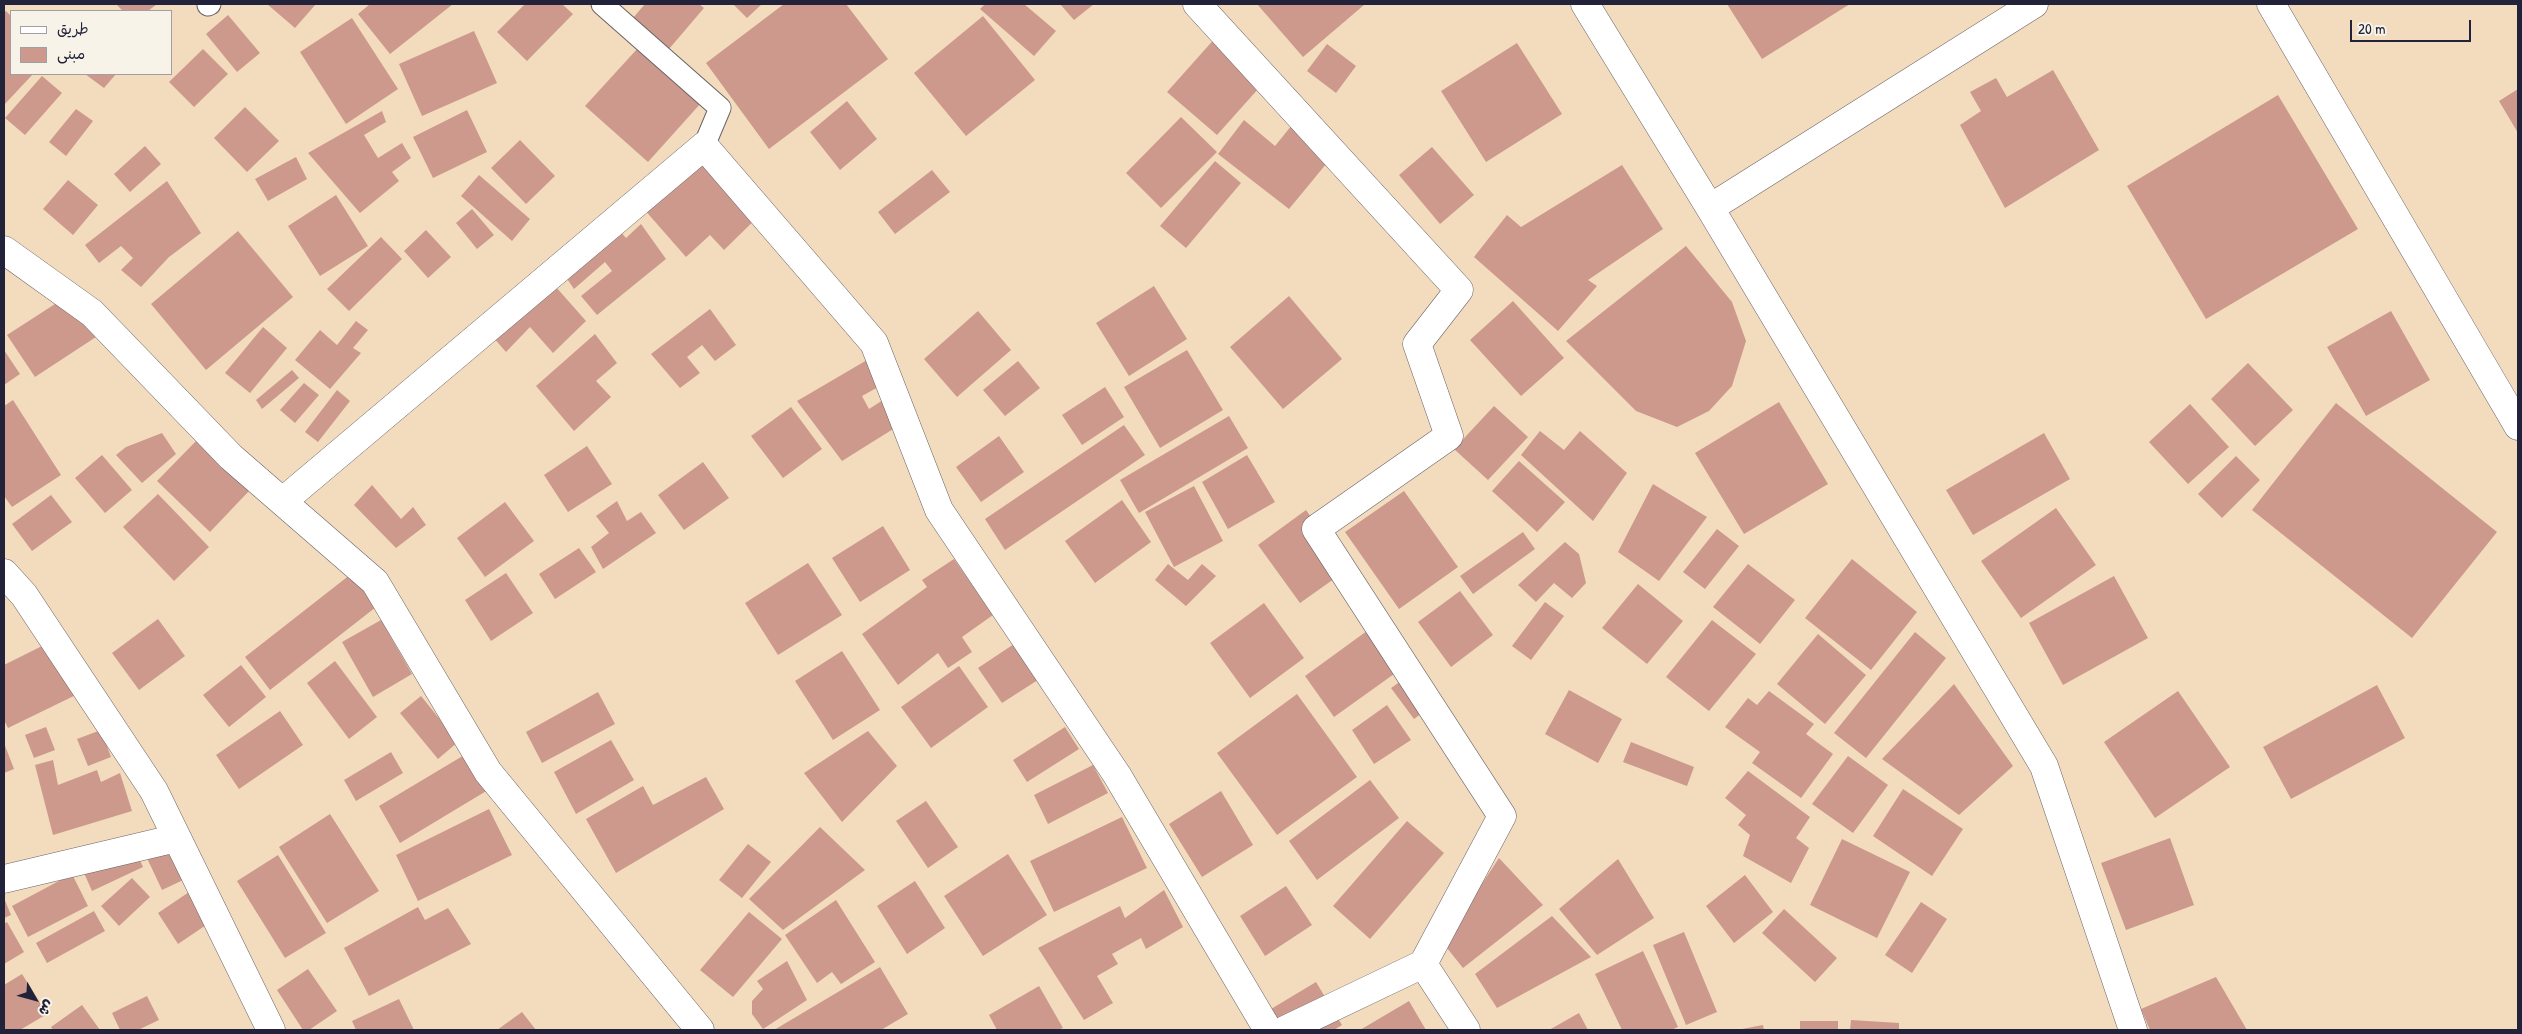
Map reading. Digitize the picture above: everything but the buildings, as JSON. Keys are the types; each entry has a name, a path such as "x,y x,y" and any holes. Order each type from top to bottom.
{"street":[{"path":"1197,4 1459,290 1417,344 1450,436 1316,529 1502,816 1423,964 1285,1030"},
{"path":"1585,4 1710,208 2044,766 2133,1030"},
{"path":"1710,208 2034,4"},
{"path":"2271,4 2518,426"},
{"path":"283,501 704,146 874,343 939,510 1117,775 1268,1030"},
{"path":"4,250 92,313 231,457 375,582 488,772 700,1030"},
{"path":"4,573 24,595 154,791 271,1030"},
{"path":"4,879 177,838"},
{"path":"1423,964 1466,1030"}],"lane":[{"path":"602,4 720,108 704,146"}]}
